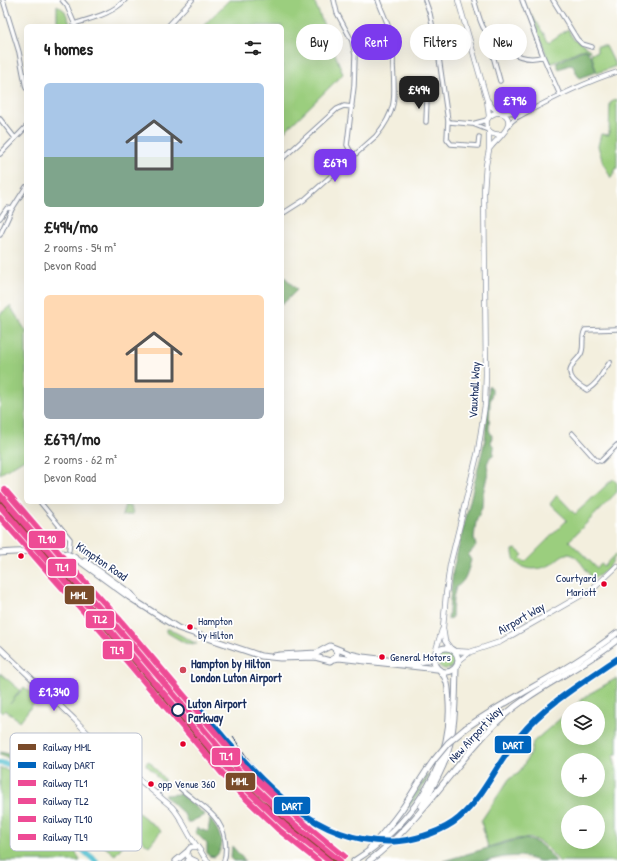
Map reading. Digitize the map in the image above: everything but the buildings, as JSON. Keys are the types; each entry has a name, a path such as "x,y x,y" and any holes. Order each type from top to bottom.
{"highway":[{"name":"Kimpton Road","path":"54,551 58,549 69,550 132,594 135,599"},
{"name":"Kimpton Road","path":"0,552 54,551 64,553 74,557 129,597 135,599 165,621 178,628 248,652 280,658 315,657 324,659"},
{"name":"New Airport Way","path":"364,854 393,821 434,760 448,743 466,728 571,664 617,633"},
{"name":"New Airport Way","path":"369,861 386,848 404,830 480,740 505,715 538,691 584,664 617,640"},
{"path":"329,646 363,658 411,663 426,662 434,655 441,649 452,650 458,657 457,665 449,672 339,658 330,661 324,659 322,654 323,650 329,646"},
{"path":"334,659 337,655 335,649"},
{"name":"Kimpton Road","path":"272,657 323,650"},
{"path":"434,655 434,664 439,670"},
{"name":"New Airport Way","path":"417,814 440,773 453,735 456,710 457,665"},
{"name":"New Airport Way","path":"356,860 379,844 394,830 412,809 427,786 440,759 445,745 449,714 447,684 444,675 439,670"},
{"path":"176,861 188,851"}],"main road":[{"path":"458,0 487,100 488,118"},
{"path":"487,100 492,107 506,117 508,120 508,127 506,131 502,134 495,135 489,131 486,123 492,113 500,113"},
{"name":"Vauxhall Way","path":"434,655 443,628 449,571 478,451 485,405 485,178 489,150 489,131"},
{"name":"Vauxhall Way","path":"489,150 502,134"},
{"name":"Airport Way","path":"457,665 460,660 470,652 500,642 594,588 617,566"},
{"name":"Vauxhall Way","path":"443,628 445,641 452,650"},
{"path":"0,648 88,733"},
{"name":"Airport Way","path":"452,650 470,652"},
{"path":"142,782 175,810 188,835 208,861"},
{"path":"188,835 188,857 192,861 200,858 201,852"},
{"path":"188,851 191,847 197,847"}],"street":[{"path":"62,0 67,6 75,24"},
{"path":"117,0 121,4"},
{"path":"78,24 107,13 125,0"},
{"path":"170,24 192,0"},
{"path":"334,0 337,13 352,41 355,55 352,107 347,146 354,156"},
{"path":"284,213 297,206 376,136 385,125 394,105 395,92 392,38 378,0"},
{"path":"425,0 430,14 439,58 448,121 447,139 451,144 478,146 479,137"},
{"path":"474,0 483,24"},
{"path":"522,0 543,56 560,95"},
{"path":"553,0 576,39 582,44 592,47"},
{"path":"2,2 18,52 24,79"},
{"path":"527,57 534,58 543,56"},
{"path":"494,60 500,81"},
{"path":"508,127 512,121 560,95 592,80 617,72"},
{"path":"426,122 427,99"},
{"path":"284,157 339,107 352,107"},
{"path":"500,113 527,112"},
{"path":"472,124 488,118"},
{"path":"0,119 15,138"},
{"path":"448,121 472,124 489,131"},
{"path":"0,154 24,129"},
{"path":"0,235 12,209 24,190"},
{"path":"0,218 7,208 12,209"},
{"path":"610,362 604,369 600,380 587,390 574,382 570,372 572,365 582,352 582,335 585,330 617,330"},
{"path":"572,433 596,460 601,461 617,445"},
{"path":"42,504 70,539 69,550"},
{"path":"157,794 163,788 164,784"},
{"path":"177,785 186,795 211,813 220,824 223,830 225,842 224,861"}],"green space":[{"path":"229,0 310,0 315,3 323,24 296,24 296,60 337,60 343,74 284,132 284,24 205,24"},
{"path":"57,5 65,11 70,24 58,24"},
{"path":"531,14 549,42 568,29 572,37 590,50 589,52 586,49 580,50 550,64"},
{"path":"597,46 606,46 616,66 597,73 591,53 597,52"},
{"path":"586,50 591,56 596,72 579,78 572,64 559,69 556,63 580,51"},
{"path":"617,99 617,167 611,178 603,163 598,146 601,134 609,135 610,103"},
{"path":"284,276 297,290 284,303"},
{"path":"10,306 24,328 24,459 0,474 0,314"},
{"path":"489,385 492,388 489,430 492,436 491,443 494,447 493,455 490,457 487,464 488,472 483,494 482,507 476,522 474,538 476,546 468,555 471,560 469,568 462,582 456,587 453,598 452,618 448,619 453,570 485,440"},
{"path":"613,479 617,483 617,492 569,541 597,568 601,564 604,566 614,555 616,556 605,571 597,577 592,578 579,560 569,554 561,556 550,565 538,569 526,568 516,562 513,550 516,549 523,555 520,558 525,562 567,520 550,504 557,495 575,514"},
{"path":"125,504 127,506 131,506 133,514 122,516"},
{"path":"166,629 169,629 197,644 185,643 166,632"},
{"path":"446,651 452,654 455,660 452,666 446,669 440,666 437,660 440,654"},
{"path":"0,673 20,690 10,704 24,687 38,698 20,721 5,710 2,713 0,711"},
{"path":"617,679 617,754 613,755 617,772 617,861 559,861 541,843 528,838 514,839 488,847 481,821 509,779 519,773 531,752 533,742 561,718 561,745 605,745 605,701 580,701 589,694"},
{"path":"0,752 10,754 10,759 0,755"},
{"path":"149,761 164,779 164,782 160,780 146,765"},
{"path":"0,768 10,770 10,851 75,851 80,861 0,861"},
{"path":"427,775 429,776 417,797 400,818 399,817"},
{"path":"180,794 205,815 188,823 184,814 164,795"},
{"path":"142,816 161,831 149,846 142,840"},
{"path":"210,819 219,833 221,843 219,853 215,857 209,856 207,853 207,844 195,832 197,828 208,832"},
{"path":"523,839 538,843 556,861 539,861 521,856 504,857 485,861 443,861 512,841"},
{"path":"232,846 245,861 234,861 231,858"},
{"path":"110,851 118,851 115,855"}],"waterway":[{"path":"0,763 10,764"},
{"path":"84,851 96,861"}],"tram line":[{"path":"233,737 245,755 268,782 290,802 315,820 343,834 357,839 382,843 405,841 427,835 438,830 456,817 477,795 511,745 530,722 561,696 617,656"}],"rail line":[{"name":"TL10","path":"5,490 65,560 119,619 248,771 294,815 344,856"},
{"name":"TL1","path":"0,495 60,565 114,624 243,776 289,820 340,861"},
{"name":"MML","path":"0,501 216,757 262,803 334,861"},
{"name":"TL2","path":"0,506 55,570 109,629 238,781 284,825 329,861"},
{"name":"TL9","path":"0,517 103,633 232,785 279,830 318,861"},
{"name":"DART","path":"199,708 261,779 310,819 338,832 367,840 400,841 431,834 446,827 459,818 476,800 504,757 530,724 578,685 617,659"}],"place":[{"name":"Courtyard Mariott","path":"604,584"},
{"name":"Hampton by Hilton","path":"190,627"},
{"name":"General Motors","path":"382,657"},
{"name":"Hampton by Hilton London Luton Airport","path":"183,670"},
{"name":"Luton Airport Parkway","path":"178,710"},
{"name":"opp Venue 360","path":"151,784"}]}
